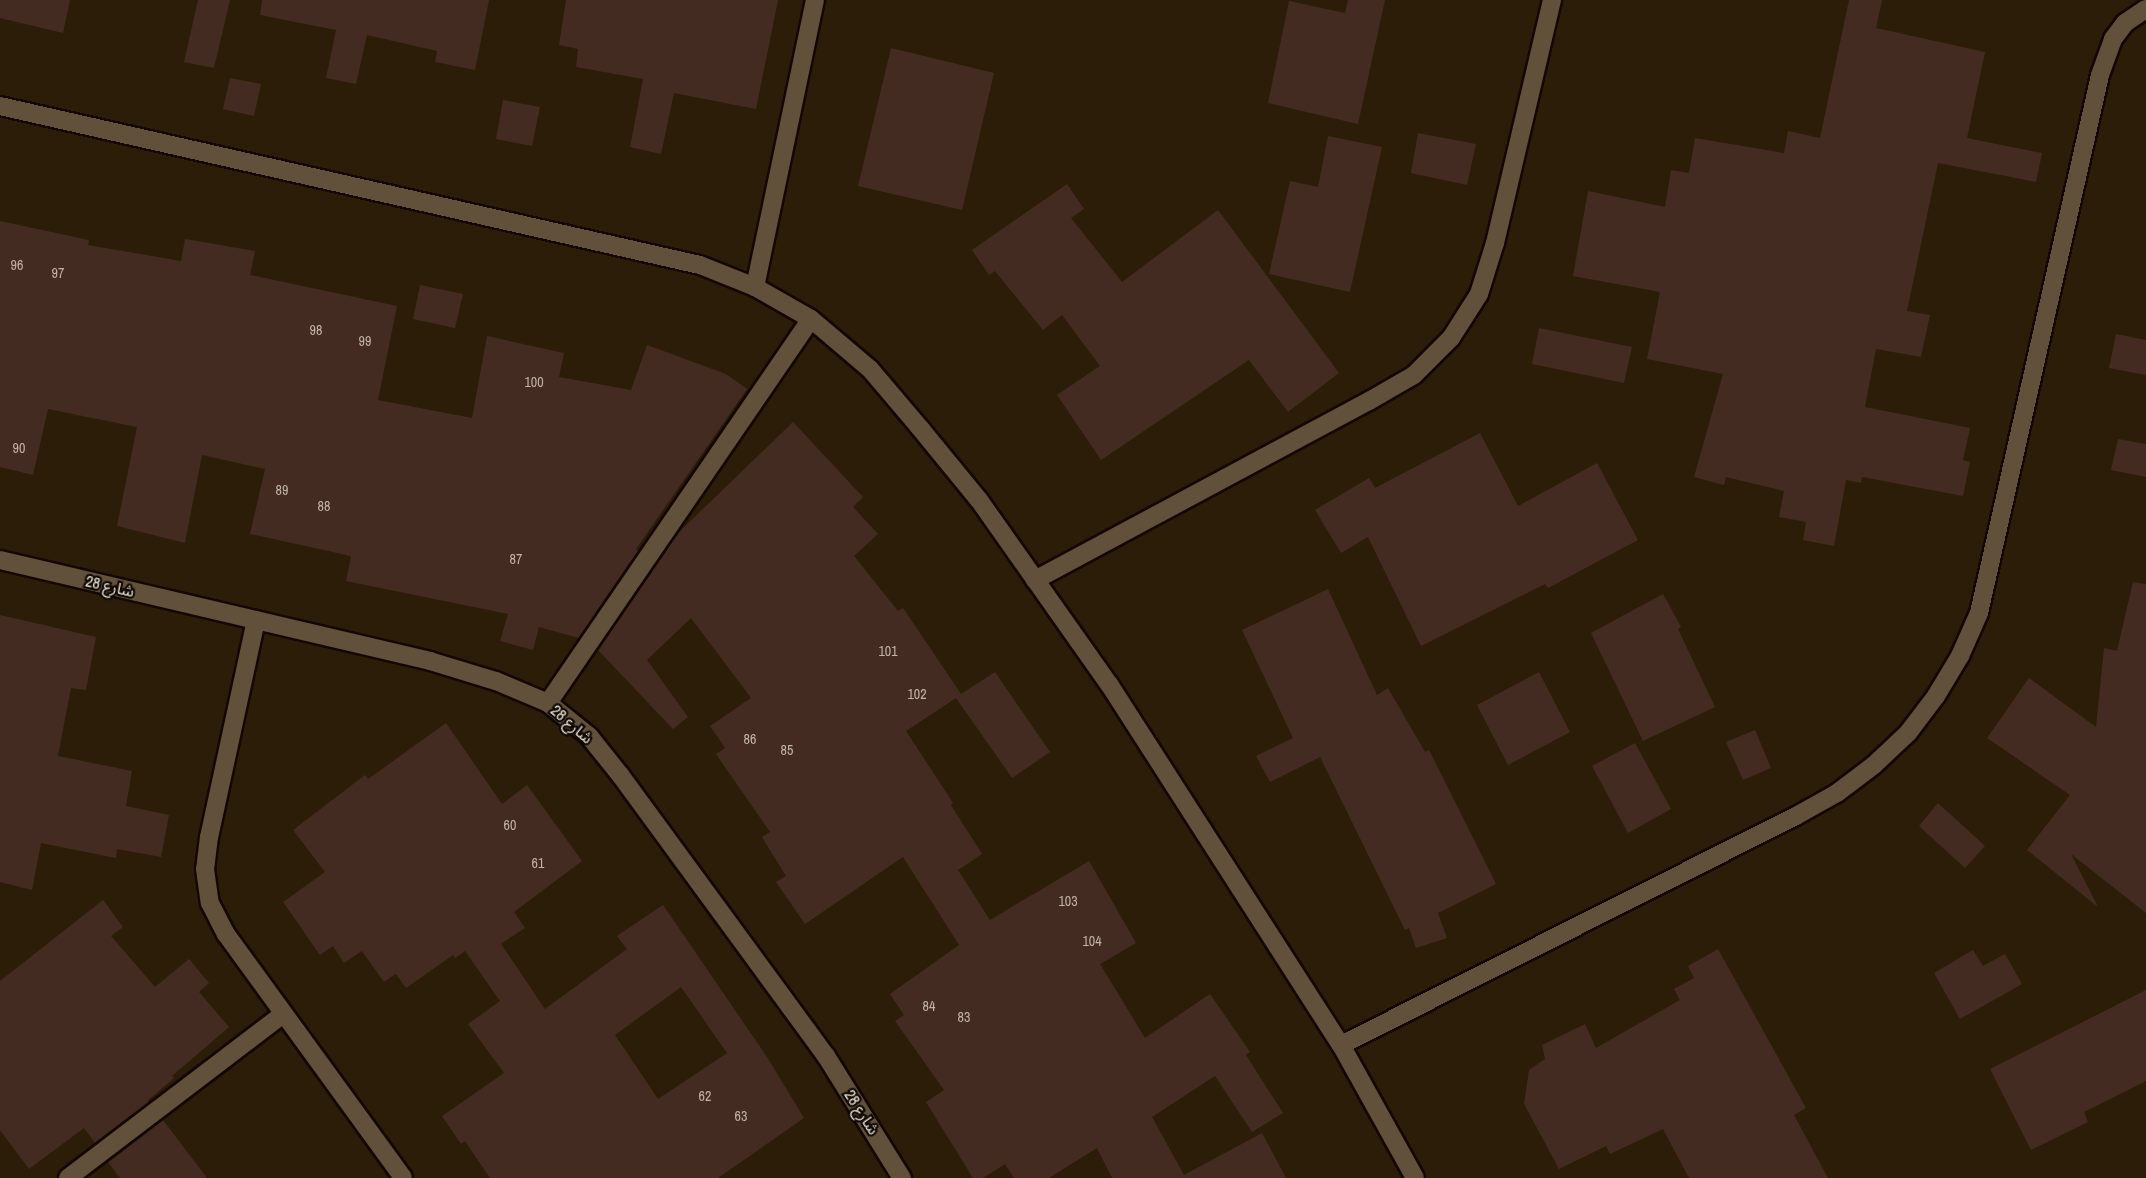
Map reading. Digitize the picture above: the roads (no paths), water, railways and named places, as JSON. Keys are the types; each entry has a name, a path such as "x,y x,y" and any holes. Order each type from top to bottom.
{"street":[{"path":"755,287 815,0"},
{"path":"1035,580 1414,375 1451,338 1479,294 1495,243 1552,0"},
{"path":"1341,1045 1796,816 1837,793 1874,765 1908,733 1936,696 1960,656 1979,613 2100,75 2113,39 2125,23 2146,9"},
{"path":"0,106 700,265 755,287 811,319 870,369 979,500 1109,684 1341,1045 1415,1178"},
{"path":"548,703 811,319"},
{"name":"شارع 28","path":"0,560 430,661 496,681 548,703 589,736 621,776 826,1056 902,1178"},
{"path":"256,620 209,837 205,868 210,903 226,934 403,1178"},
{"path":"68,1178 283,1014"}]}
